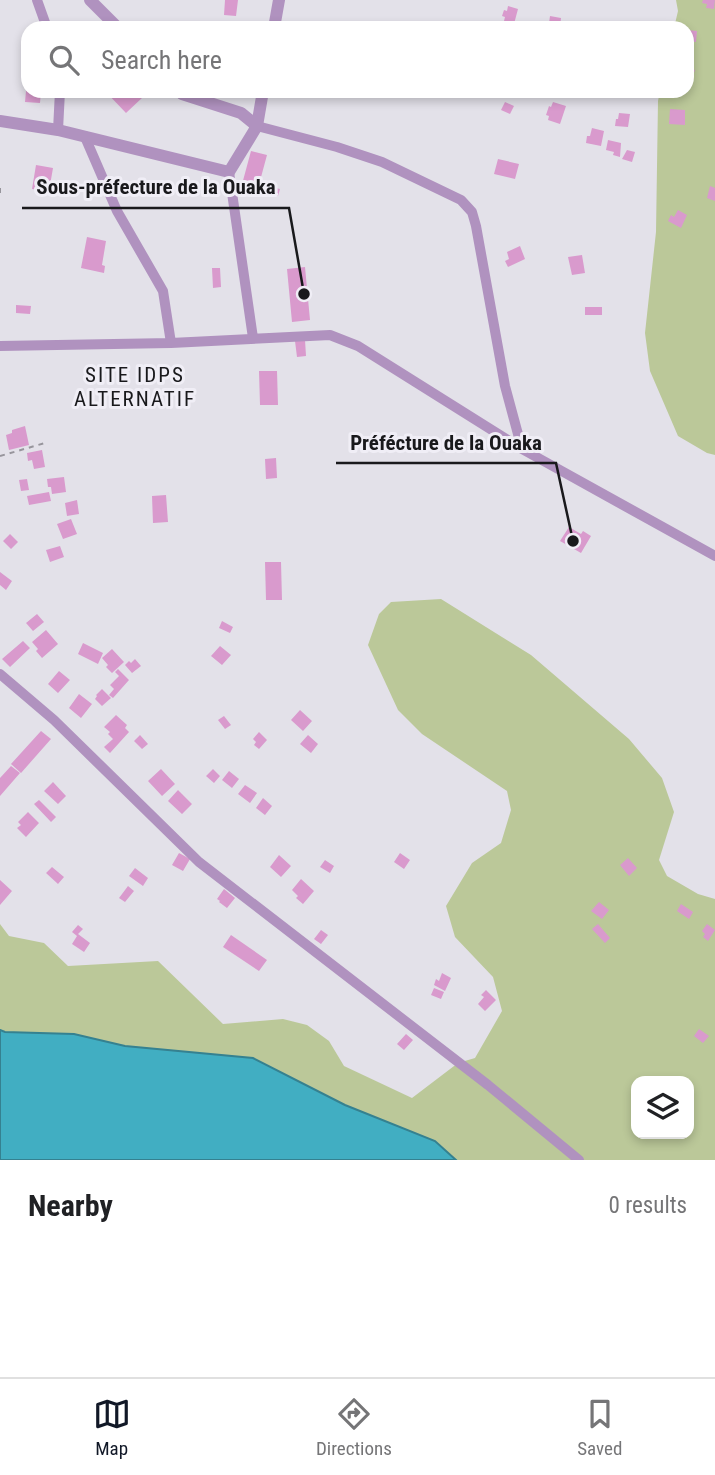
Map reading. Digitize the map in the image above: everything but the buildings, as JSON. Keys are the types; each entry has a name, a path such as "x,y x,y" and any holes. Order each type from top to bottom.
{"street":[{"path":"37,0 44,21"},
{"path":"90,0 111,21"},
{"path":"275,21 279,0"},
{"path":"58,130 60,98"},
{"path":"194,98 241,113 257,126 337,147 382,163 461,200 472,212 476,226 505,386 522,449"},
{"path":"253,338 229,173 257,126 262,98"},
{"path":"0,121 58,130 229,173"},
{"path":"85,137 117,211 163,291 171,343"},
{"path":"0,346 171,343 330,335 344,339 522,449 715,556"},
{"path":"0,674 54,720 199,862 488,1085 579,1160"}],"path":[{"path":"0,188 0,197"},
{"path":"0,456 45,443"}],"green space":[{"path":"676,0 715,0 715,455 678,436 650,371 645,333 656,232 659,98 694,98 694,21 676,21 678,11"},
{"path":"441,599 531,655 629,739 662,778 674,812 659,860 667,876 698,894 715,899 715,1160 456,1160 435,1141 345,1105 74,1034 0,1030 0,924 9,936 44,943 68,966 158,961 223,1024 283,1019 307,1025 329,1041 344,1066 412,1098 458,1063 475,1058 502,1011 493,977 455,937 446,906 472,863 501,843 511,810 507,791 422,734 398,710 368,645 379,614 391,602"}],"water":[{"path":"0,1030 74,1034 125,1046 253,1058 345,1105 435,1141 456,1160 0,1160"}],"place":[{"name":"Sous-préfecture de la Ouaka","path":"304,294"},
{"name":"Préfécture de la Ouaka","path":"573,541"}],"district":[{"name":"SITE IDPS ALTERNATIF","path":"135,387"}]}
